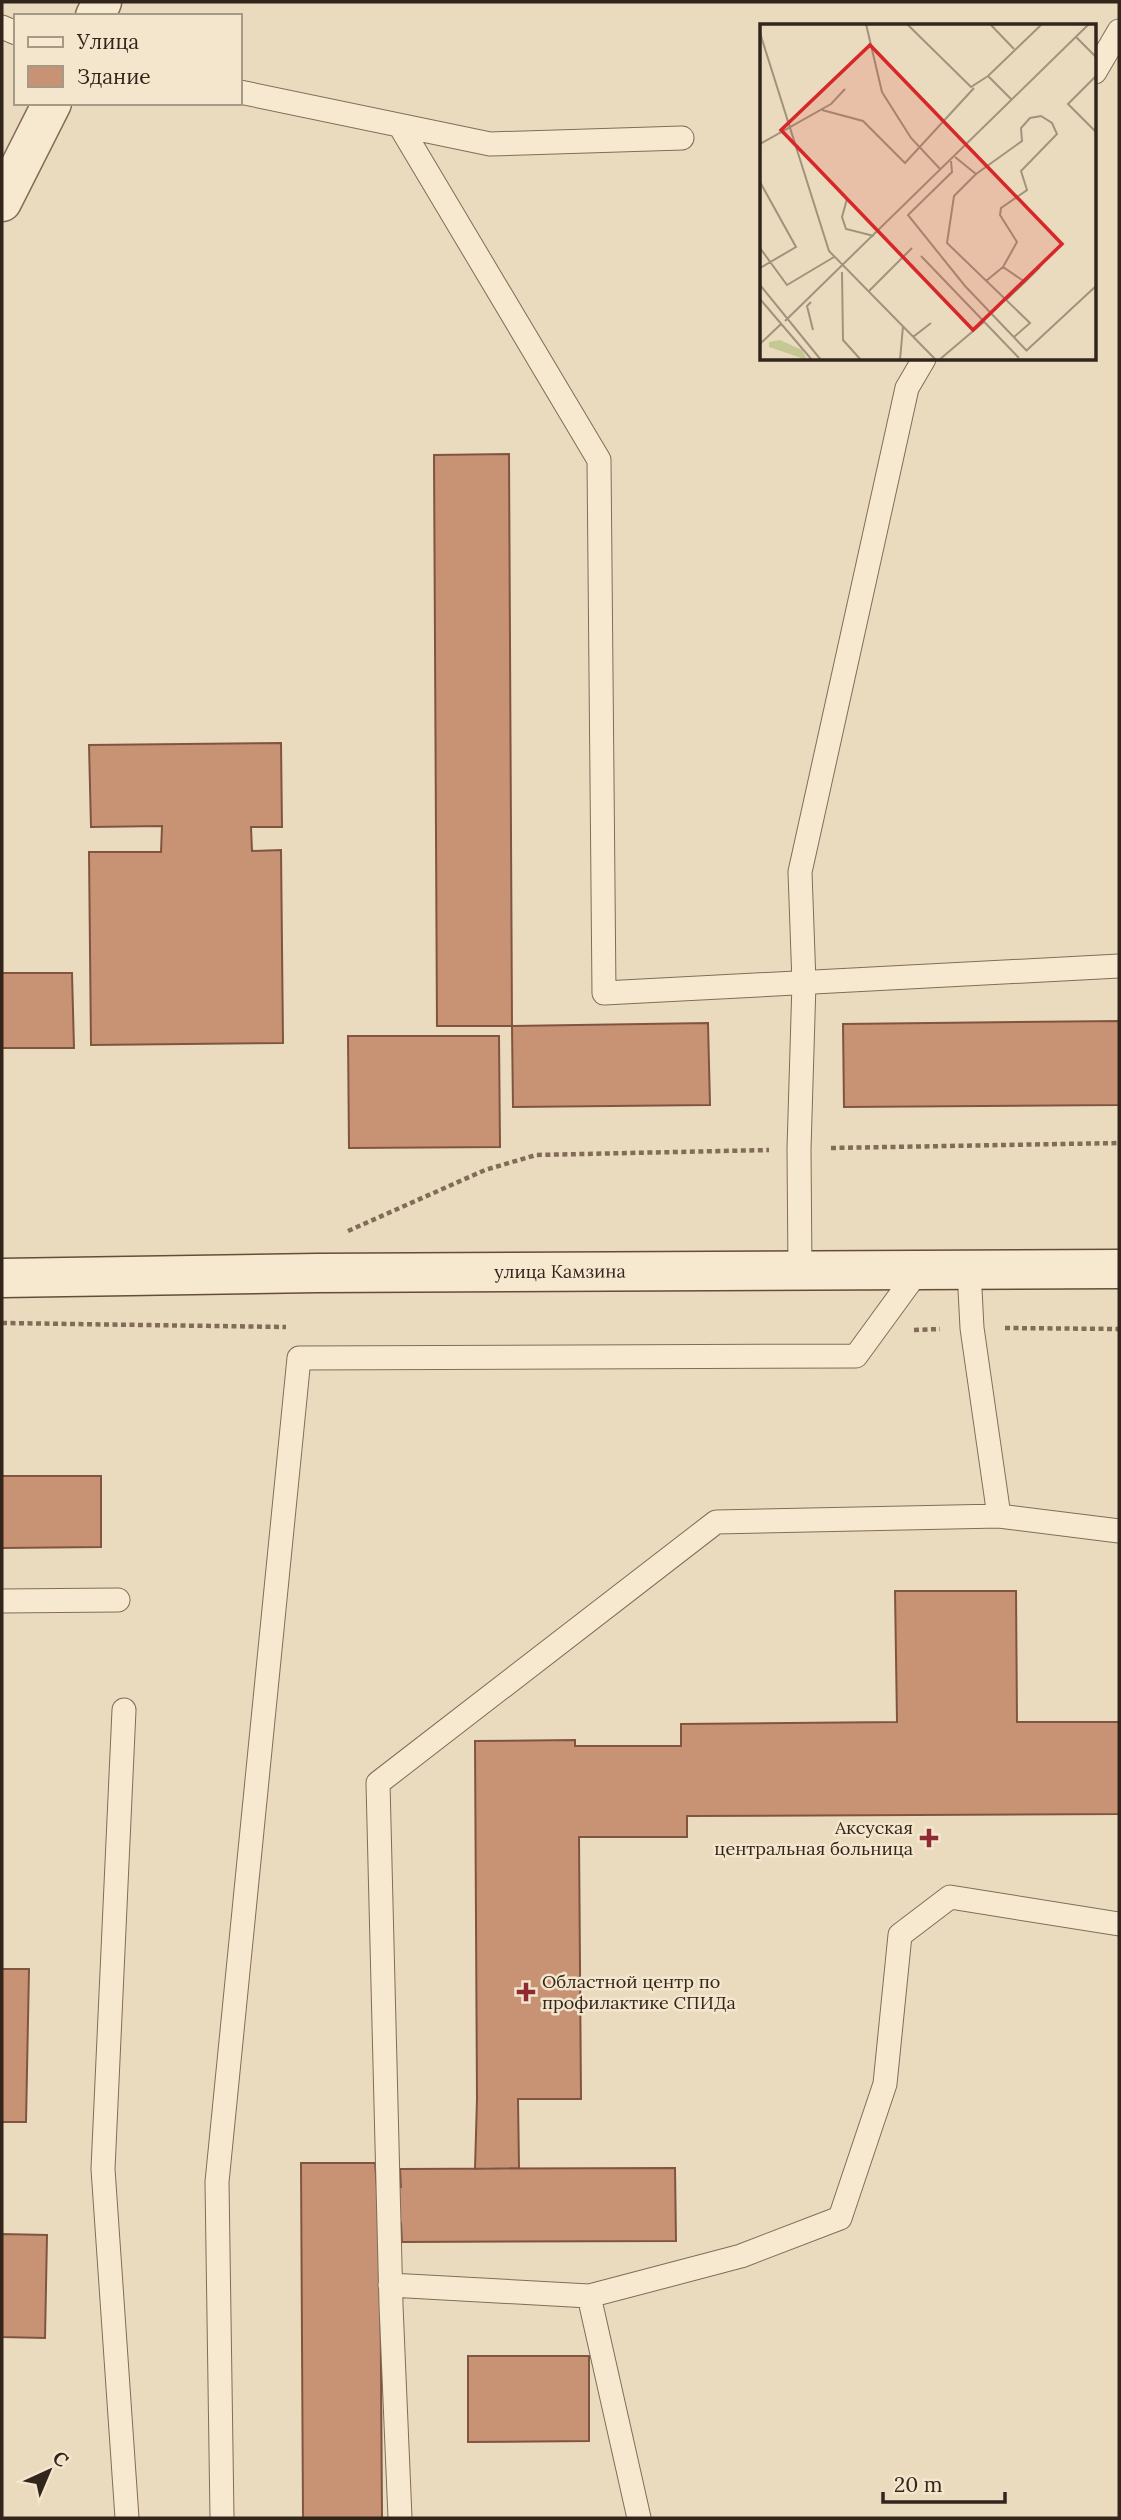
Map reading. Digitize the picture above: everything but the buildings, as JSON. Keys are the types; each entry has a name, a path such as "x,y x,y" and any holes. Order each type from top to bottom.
{"street":[{"path":"2,202 51,105"},
{"name":"улица Камзина","path":"2,1278 317,1273 1119,1269"}],"lane":[{"path":"1096,70 1119,30"},
{"path":"242,92 489,144 682,138"},
{"path":"400,126 599,460 604,993 1119,966"},
{"path":"800,1271 799,1149 804,983 800,872 907,388 924,360"},
{"path":"222,2518 217,2182 299,1358 856,1356 918,1270"},
{"path":"969,1270 972,1328 999,1516"},
{"path":"400,2518 390,2285 378,1783 716,1522 999,1516 1119,1531"},
{"path":"2,1601 118,1600"},
{"path":"124,1710 103,2169 127,2518"},
{"path":"390,2285 589,2296 741,2256 840,2218 885,2084 900,1936 950,1897 1119,1924"},
{"path":"589,2296 639,2518"}],"path":[{"path":"799,1149 1119,1143"},
{"path":"2,1323 291,1327"}],"place":[{"name":"Аксуская центральная больница","path":"929,1838"},
{"name":"Областной центр по профилактике СПИДа","path":"526,1992"}]}
